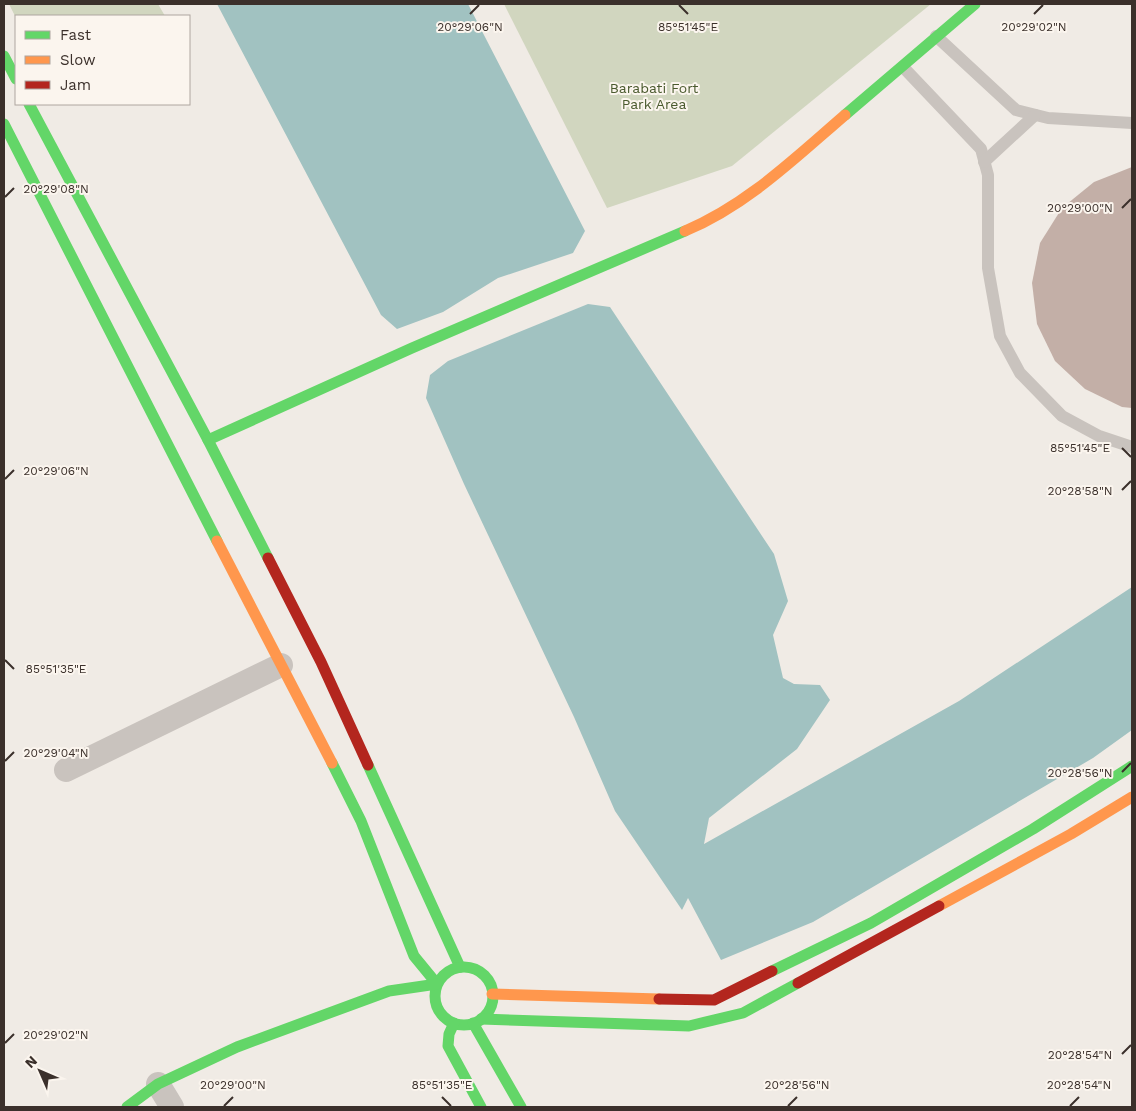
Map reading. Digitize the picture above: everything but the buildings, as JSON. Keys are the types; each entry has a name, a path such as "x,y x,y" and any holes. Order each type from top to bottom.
{"street":[{"path":"208,440 412,348 704,223 760,188 975,4"},
{"path":"4,56 15,77"},
{"path":"30,105 208,440 321,662 460,968"},
{"path":"4,124 361,821 414,956 437,984"},
{"path":"66,770 281,665"},
{"path":"492,994 714,1000 871,923 1033,829 1132,766"},
{"path":"477,1021 488,1011 492,1003 490,985 478,971 470,968 451,970 437,984 435,993 439,1011 445,1019 463,1025 477,1021 689,1026 743,1013 1071,834 1132,797"},
{"path":"127,1107 158,1084 237,1046 389,991 437,984"},
{"path":"477,1021 521,1107"},
{"path":"454,1023 449,1034 448,1046 481,1107"},
{"path":"158,1084 172,1107"}],"lane":[{"path":"936,36 1016,110 1048,118 1132,123"},
{"path":"903,67 980,149 988,175 988,268 1000,336 1020,373 1062,416 1099,436 1132,447"},
{"path":"984,162 1035,114"}],"green space":[{"path":"9,4 158,4 164,15 15,15"},
{"name":"Barabati Fort Park Area","path":"504,4 931,4 732,166 607,208"}],"water":[{"path":"217,4 468,4 585,231 573,253 498,278 443,312 397,329 381,315"},
{"path":"588,304 610,307 774,554 788,601 773,635 783,678 794,684 820,685 830,700 797,749 709,818 704,844 959,701 1132,587 1132,730 1093,758 813,922 721,960 688,898 682,910 615,811 574,717 464,484 426,398 430,375 448,361"}],"traffic: fast":[{"path":"845,115 975,4"},
{"path":"4,56 15,77"},
{"path":"30,105 208,440 268,558"},
{"path":"4,124 217,541"},
{"path":"208,440 412,348 685,231"},
{"path":"332,763 361,821 414,956 437,984"},
{"path":"368,765 460,967"},
{"path":"772,971 871,923 1033,829 1132,766"},
{"path":"464,967 480,972 488,980 493,996 488,1012 480,1020 464,1025 448,1020 440,1012 435,996 440,980 448,972 464,967"},
{"path":"481,1019 689,1026 743,1013 798,983"},
{"path":"127,1107 158,1084 237,1047 389,991 437,984"},
{"path":"454,1023 449,1034 448,1046 481,1107"},
{"path":"473,1023 521,1107"}],"traffic: slow":[{"path":"685,231 708,220 750,194 789,164 845,115"},
{"path":"217,541 332,763"},
{"path":"939,906 1071,834 1132,797"},
{"path":"492,994 659,999"}],"traffic: jam":[{"path":"268,558 321,662 368,765"},
{"path":"798,983 939,906"},
{"path":"659,999 714,1000 772,971"}]}
